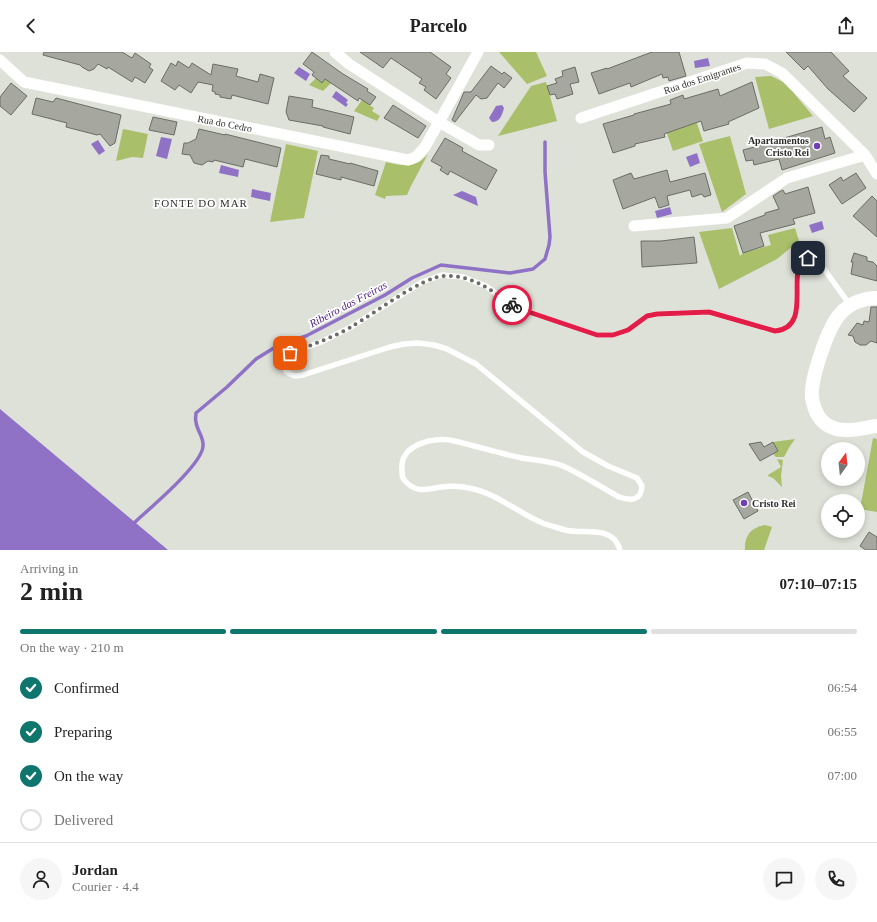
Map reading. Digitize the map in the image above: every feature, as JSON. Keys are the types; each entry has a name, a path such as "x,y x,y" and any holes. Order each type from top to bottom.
{"street":[{"path":"335,52 349,64 439,122 479,145 489,145"},
{"name":"Rua do Cedro","path":"0,60 24,82 408,160 416,157 425,147 478,52"},
{"name":"Rua dos Emigrantes","path":"581,118 747,64 765,64 782,73 865,155 877,174"},
{"path":"634,226 727,218 786,178 865,155"},
{"path":"877,298 860,301 850,305 834,321 814,376 812,396 818,415 830,426 841,430 853,430 877,426"}],"lane":[{"path":"620,550 618,544 611,537 602,532 569,531 544,524 493,496 480,491 467,487 442,487 431,490 420,489 411,487 402,478 401,465 406,454 419,444 431,440 446,439 522,458 562,465 619,497 629,500 640,495 642,486 637,478 608,466 583,452 476,364 447,349 434,345 418,343 390,347 303,375 295,376 286,371 284,365 285,360 290,353 321,342 351,327 422,282 442,275 463,277 486,286 514,307 597,335 613,335 628,330 647,316 657,314 709,312 775,331 782,330 789,327 794,320 798,271 801,262 808,258 813,258 819,262 850,305"}],"green space":[{"path":"499,52 536,52 547,76 527,84"},
{"path":"771,76 783,82 813,116 769,129 755,77"},
{"path":"327,77 332,82 323,91 309,85 316,78 322,83"},
{"path":"546,82 557,121 498,136 531,86"},
{"path":"362,100 374,108 372,111 380,116 377,121 354,111"},
{"path":"693,112 703,141 673,151 663,122 670,132 692,124 689,113"},
{"path":"123,129 148,134 143,158 132,157 116,161"},
{"path":"730,136 746,194 722,212 699,144"},
{"path":"286,144 318,151 304,218 270,222"},
{"path":"428,154 407,195 386,196 385,199 375,195 386,162 398,165 408,165 418,162"},
{"path":"732,228 740,256 743,253 771,245 768,235 795,228 799,241 777,259 719,289 699,232"},
{"path":"873,438 877,439 877,512 865,510 865,494 863,494"},
{"path":"795,439 784,457 776,457 773,454 778,451 773,442"},
{"path":"777,459 783,460 781,476 782,487 773,478 768,476 781,467"},
{"path":"765,525 772,527 764,550 745,550 746,540 749,533 760,526"}],"shaded area":[{"path":"708,58 710,66 695,68 694,61"},
{"path":"299,67 310,74 306,81 294,73"},
{"path":"336,91 348,100 346,107 332,97"},
{"path":"502,105 504,108 500,118 495,122 492,122 489,118 496,106"},
{"path":"161,137 172,139 167,159 156,156"},
{"path":"98,140 105,151 99,155 91,144"},
{"path":"697,153 700,163 690,167 686,157"},
{"path":"221,165 239,170 238,177 219,173"},
{"path":"252,189 271,193 270,201 251,197"},
{"path":"462,191 476,197 478,206 453,195"},
{"path":"670,207 672,214 657,218 655,211"},
{"path":"822,221 824,229 812,233 809,225"},
{"path":"0,409 168,550 0,550"}],"building":[{"path":"44,52 122,52 132,58 135,53 151,64 149,67 153,70 145,83 135,77 132,82 108,67 107,69 98,64 94,69 89,71 80,65 43,55"},
{"path":"312,52 343,74 368,89 367,91 376,97 370,105 359,98 358,101 325,79 322,83 312,75 314,72 303,64"},
{"path":"360,52 430,52 451,67 446,74 451,78 436,99 424,90 426,87 419,83 422,79 391,58 383,68"},
{"path":"652,52 679,52 686,76 669,81 668,77 663,78 662,74 631,87 630,83 599,94 591,73 607,69"},
{"path":"786,52 831,52 849,71 843,76 867,98 854,112 828,89 808,66 804,70"},
{"path":"178,61 189,68 192,63 211,75 213,64 238,69 236,76 258,82 260,74 274,78 268,104 232,95 231,99 220,97 220,95 215,94 215,92 212,91 213,85 198,82 191,93 179,85 175,90 161,81 171,63 176,66"},
{"path":"491,66 502,74 504,72 512,78 504,88 498,83 487,98 481,99 476,95 455,122 452,120 464,92 471,92"},
{"path":"575,67 579,82 570,84 573,94 557,99 555,94 550,95 547,86 557,83 555,79 563,76 562,71"},
{"path":"752,82 759,108 728,122 729,124 704,131 701,121 664,134 665,137 635,144 635,146 613,153 603,124 671,104 670,100 683,95 684,99 718,89 720,96"},
{"path":"11,83 27,96 11,115 0,106 0,97"},
{"path":"289,96 313,100 312,107 354,117 350,134 323,126 289,120 286,112"},
{"path":"36,98 53,102 56,98 121,115 115,143 110,146 100,134 97,135 66,127 67,123 32,114"},
{"path":"393,105 426,126 418,138 384,118"},
{"path":"153,117 177,122 174,135 149,130"},
{"path":"822,127 825,139 830,137 835,153 782,170 779,159 754,165 753,160 746,161 743,150"},
{"path":"199,129 281,148 277,167 245,159 243,167 214,160 213,162 208,161 202,165 194,163 190,155 182,154 184,143 188,143 196,139"},
{"path":"445,138 463,148 462,151 497,170 486,190 450,171 448,175 440,170 442,167 431,161"},
{"path":"321,155 329,156 329,159 378,171 374,186 341,177 341,180 316,174"},
{"path":"667,170 670,182 705,173 711,195 704,197 702,194 692,197 690,190 667,196 669,205 659,208 655,197 623,209 613,180 631,173 634,179"},
{"path":"856,173 866,188 842,204 829,185 841,177 843,181"},
{"path":"808,187 815,213 793,219 795,224 760,233 764,246 743,253 734,226 765,215 765,213 779,209 773,196 779,192 783,190 785,194"},
{"path":"872,196 877,201 877,237 853,216"},
{"path":"694,237 697,263 642,267 641,241 661,241"},
{"path":"854,253 867,257 867,261 873,262 877,266 877,281 851,274 853,262 851,262"},
{"path":"871,307 877,307 877,343 871,341 866,345 860,345 855,342 853,336 848,335 857,323 863,325 864,321 869,322"},
{"path":"761,442 764,447 773,442 778,451 760,461 749,444"},
{"name":"Cristo Rei","path":"748,492 758,511 744,519 733,500"},
{"path":"869,532 877,537 877,550 866,550 860,546"}],"waterway":[{"name":"Ribeiro das Freiras","path":"135,522 185,475 200,454 203,443 197,425 196,413 227,387 256,359 277,346 306,336 385,295 412,278 441,265 510,273 533,269 545,259 550,237 545,172 545,142"}],"way so far":[{"path":"290,353 321,342 351,327 422,282 442,275 463,277 486,286 512,305"}],"place":[{"name":"Apartamentos Cristo Rei","path":"817,146"},
{"name":"Cristo Rei","path":"744,503"}],"district":[{"name":"FONTE DO MAR","path":"201,203"}],"route":[{"path":"512,305 514,307 597,335 613,335 628,330 647,316 657,314 709,312 775,331 782,330 789,327 794,320 798,271 801,262 808,258"}]}
